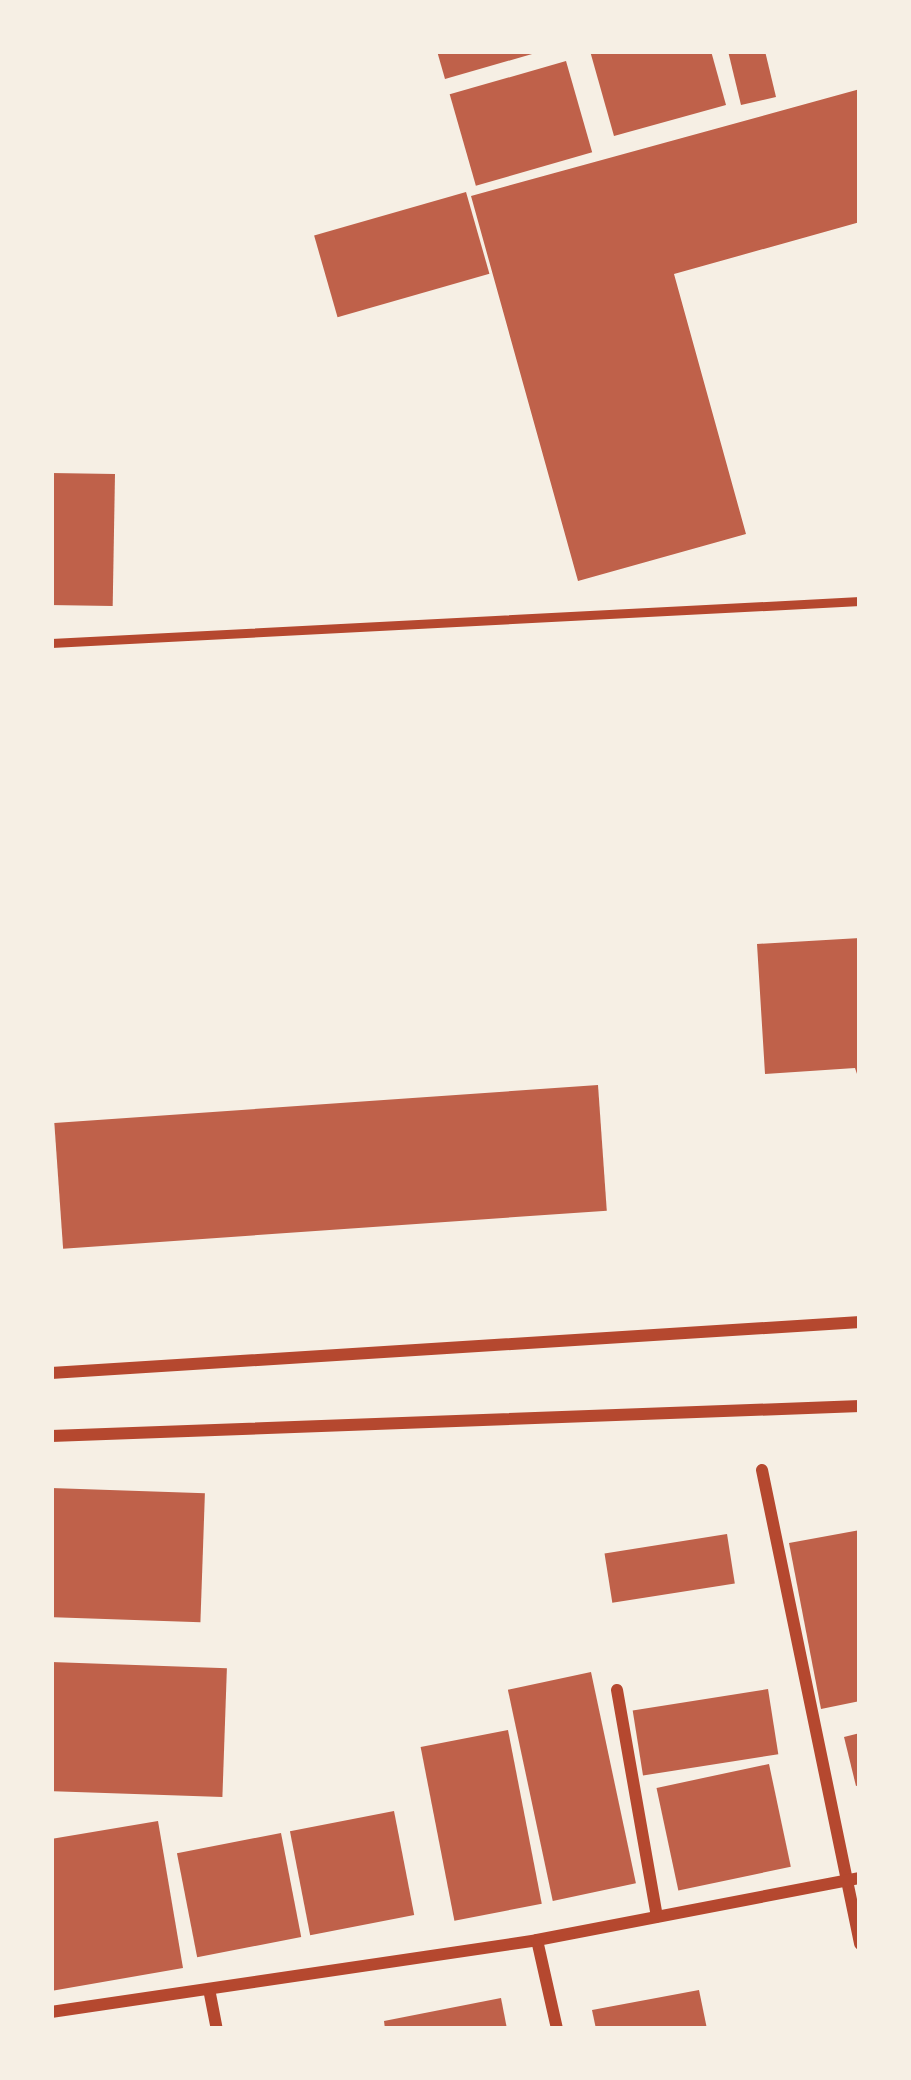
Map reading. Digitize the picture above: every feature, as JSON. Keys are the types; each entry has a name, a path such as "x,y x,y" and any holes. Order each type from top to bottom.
{"street":[{"path":"51,1373 860,1322"},
{"path":"51,1436 860,1406"},
{"path":"762,1470 853,1880 860,1945"},
{"path":"617,1690 657,1917"},
{"path":"51,2012 210,1994 537,1940 853,1880"},
{"path":"537,1940 556,2029"},
{"path":"210,1994 217,2029"}],"lane":[{"path":"51,643 860,601"}],"building":[{"path":"437,51 538,51 539,52 445,79"},
{"path":"590,51 711,51 726,105 614,136"},
{"path":"728,51 765,51 776,97 741,105"},
{"path":"566,61 592,152 476,186 450,94"},
{"path":"860,89 860,222 674,274 746,534 578,581 471,196"},
{"path":"466,192 489,274 338,317 314,236"},
{"path":"51,473 115,474 113,606 51,605"},
{"path":"860,938 860,1083 855,1068 765,1074 757,944"},
{"path":"598,1085 607,1211 63,1249 54,1123"},
{"path":"51,1488 205,1493 200,1622 51,1617"},
{"path":"860,1530 860,1701 821,1709 789,1543"},
{"path":"727,1534 735,1583 612,1603 605,1553"},
{"path":"51,1662 227,1668 222,1797 51,1791"},
{"path":"591,1672 636,1883 553,1901 508,1690"},
{"path":"768,1689 778,1754 643,1776 633,1710"},
{"path":"508,1730 542,1904 454,1921 421,1747"},
{"path":"860,1733 860,1785 856,1786 844,1737"},
{"path":"769,1764 791,1867 678,1891 657,1788"},
{"path":"394,1811 414,1915 310,1935 290,1831"},
{"path":"158,1821 183,1968 51,1991 51,1839"},
{"path":"281,1833 301,1937 197,1957 177,1853"},
{"path":"699,1990 707,2029 596,2029 592,2010"},
{"path":"501,1998 507,2029 385,2029 384,2021"}]}
